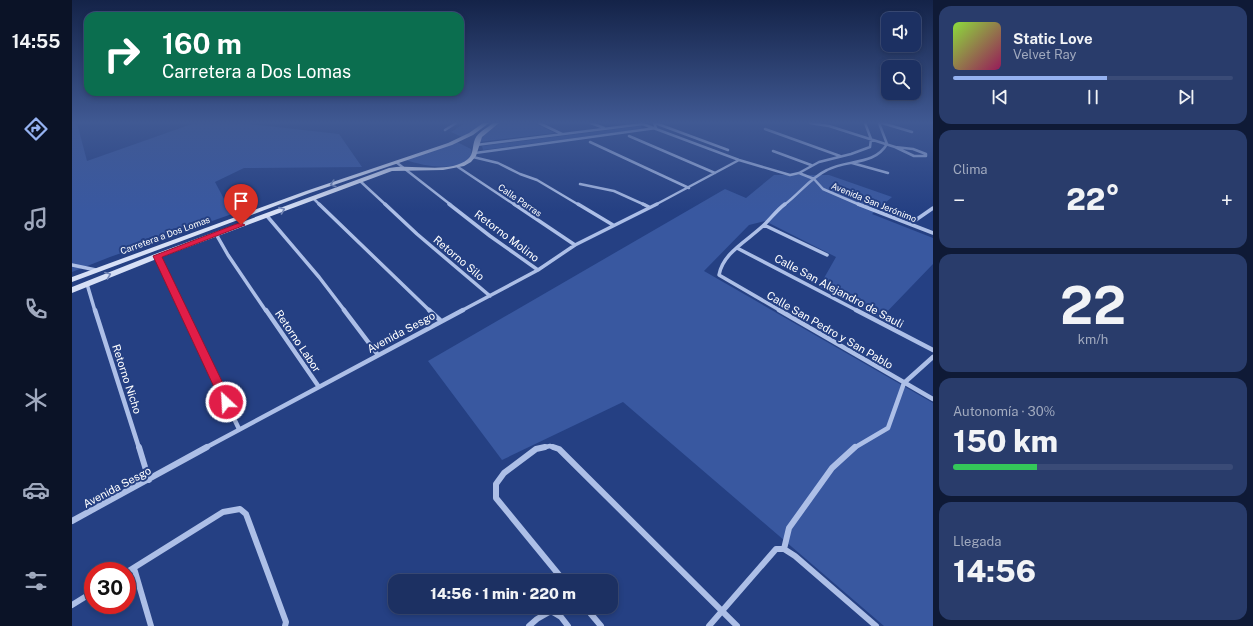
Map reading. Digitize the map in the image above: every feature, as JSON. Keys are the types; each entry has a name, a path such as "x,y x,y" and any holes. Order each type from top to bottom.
{"main road":[{"name":"Carretera a Dos Lomas","path":"72,280 96,270 425,152"},
{"path":"458,167 468,162 474,155"},
{"name":"Carretera a Dos Lomas","path":"72,290 157,256 391,169 404,167 458,167"}],"street":[{"path":"474,155 493,152"},
{"path":"612,152 689,188"},
{"path":"667,152 715,173"},
{"path":"719,152 739,160 790,175 799,173 811,166 840,156 857,152"},
{"path":"776,152 811,166"},
{"path":"829,152 840,156"},
{"path":"737,248 821,173 832,167 874,157 884,152"},
{"path":"905,152 911,155 926,156 926,154 922,152"},
{"path":"474,155 498,163 520,174 537,180 613,225"},
{"name":"Avenida Sesgo","path":"72,521 149,480 239,428 538,270 575,245 689,188 739,160"},
{"name":"Retorno Molino","path":"396,162 466,217 538,270"},
{"path":"852,162 888,173"},
{"name":"Calle Parras","path":"458,167 575,245"},
{"name":"Avenida San Jerónimo","path":"799,173 814,179 823,189 834,195 933,233"},
{"name":"Retorno Silo","path":"360,181 417,234 490,296"},
{"path":"580,184 614,191 649,207"},
{"path":"313,198 441,321"},
{"path":"910,224 933,208"},
{"path":"267,216 320,277 378,355"},
{"path":"764,225 827,255"},
{"name":"Retorno Labor","path":"216,234 228,255 319,387"},
{"name":"Calle San Pedro y San Pablo","path":"737,248 721,266 718,271 719,275 933,399"},
{"name":"Calle San Alejandro de Sauli","path":"737,248 933,350"},
{"path":"157,256 239,428"},
{"path":"72,265 96,270"},
{"name":"Retorno Nicho","path":"87,284 149,480"},
{"path":"784,549 789,528 832,468 855,447 888,428 904,383 933,357"},
{"path":"558,574 496,498 496,484 504,473 536,448 550,446 559,449 737,626"},
{"path":"136,567 223,512 240,509 246,514 286,622 285,626"},
{"path":"709,626 776,549 784,549 795,556 876,626"},
{"path":"136,575 151,626"},
{"path":"72,605 84,598"},
{"path":"530,626 537,619 551,611 561,617 568,626"},
{"path":"591,614 601,626"}],"shaded area":[{"path":"72,152 85,152 87,161 112,152 352,152 362,167 244,168 215,182 232,214 72,272"},
{"path":"428,152 471,152 472,158 462,164 448,167 418,164 406,160"},
{"path":"774,175 829,175 892,197 872,214 933,238 933,264 881,318 819,287 836,257 765,221 749,225 704,271 933,403 933,626 884,626 623,402 502,460 428,361 725,189 746,198"}],"route":[{"path":"226,402 157,256 241,225"}]}
